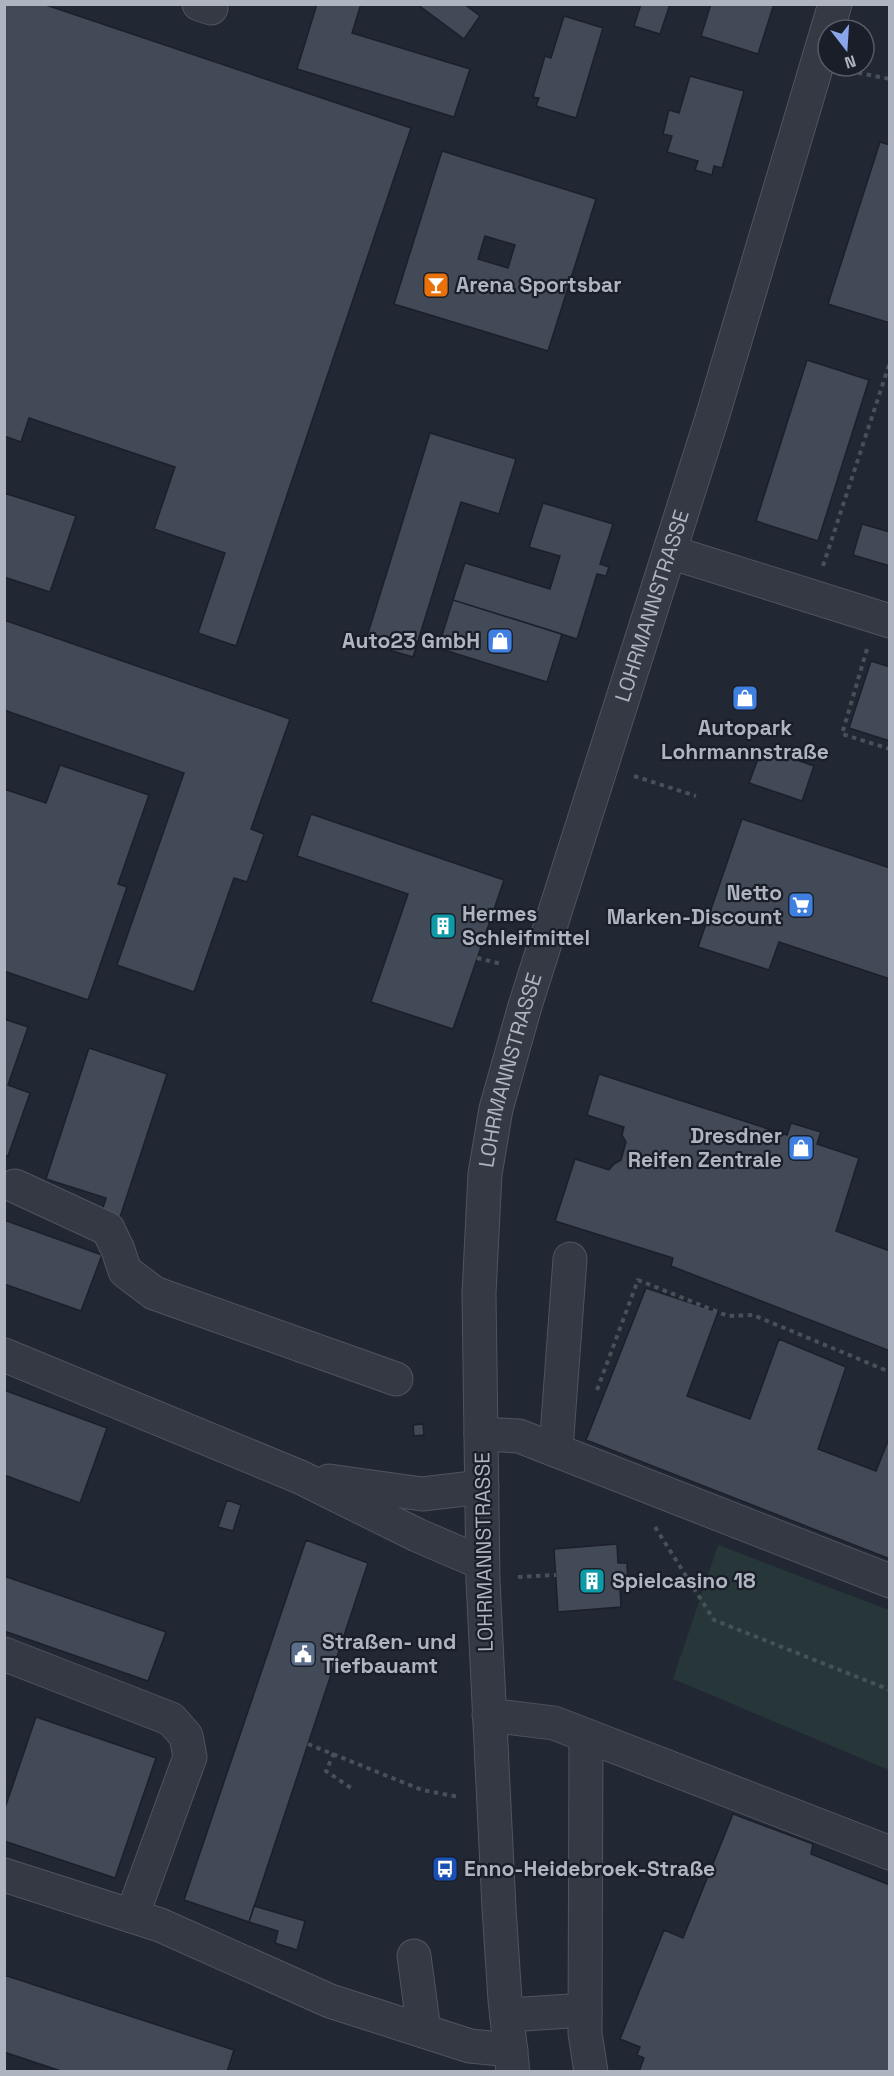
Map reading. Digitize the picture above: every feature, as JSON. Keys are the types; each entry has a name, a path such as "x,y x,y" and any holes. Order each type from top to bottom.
{"street":[{"name":"LOHRMANNSTRASSE","path":"512,2061 494,1805 482,1563 479,1293 485,1174 496,1109 525,1006 670,552 835,4"},
{"path":"670,552 883,619"},
{"path":"17,1177 108,1229 125,1271 154,1293 396,1378"},
{"path":"556,1449 570,1259"},
{"path":"4,1354 300,1477 417,1535 482,1563"},
{"path":"481,1434 519,1436 556,1449 890,1581"},
{"path":"300,1477 422,1494 482,1487"},
{"path":"4,1654 171,1719 186,1736 190,1757 132,1916"},
{"path":"489,1715 554,1723 890,1853"},
{"path":"586,1736 585,2033 591,2072"},
{"path":"4,1875 160,1924 330,2001 512,2061"},
{"path":"414,1956 424,2031"},
{"path":"507,2015 585,2010"}],"path":[{"path":"813,597 890,362"},
{"path":"883,619 842,734 890,749"},
{"path":"634,776 696,796"},
{"path":"477,958 502,964"},
{"path":"595,1395 638,1280 728,1316 753,1315 890,1372"},
{"path":"654,1524 714,1620 890,1690"},
{"path":"308,1744 422,1790 494,1805"},
{"path":"334,1753 326,1771 351,1788"}],"shaded area":[{"path":"718,1545 889,1610 889,1770 673,1679"}],"building":[{"path":"4,4 43,4 411,128 236,646 198,633 225,553 154,529 175,467 29,418 21,442 4,436"},
{"path":"317,4 361,4 352,33 470,69 454,117 297,69"},
{"path":"417,4 464,4 480,16 464,39"},
{"path":"641,4 670,4 660,34 634,26"},
{"path":"711,4 774,4 758,54 701,36"},
{"path":"564,16 603,28 576,118 536,106 539,98 533,97 545,56 551,58"},
{"path":"690,76 744,91 722,168 714,166 712,175 695,170 698,161 667,152 672,136 663,134 669,110 679,113"},
{"path":"880,142 890,145 890,323 828,304"},
{"path":"442,151 596,199 548,351 394,304","holes":["485,236 515,245 508,268 478,259"]},
{"path":"807,360 869,380 818,541 756,521"},
{"path":"430,433 516,459 499,514 461,502 413,657 365,643"},
{"path":"4,493 76,516 50,592 4,577"},
{"path":"543,503 613,524 600,564 609,567 606,576 597,574 577,639 453,600 465,563 550,589 560,556 529,547"},
{"path":"862,524 890,532 890,566 853,555"},
{"name":"Auto23 GmbH","path":"453,600 562,634 547,682 438,648"},
{"path":"4,620 290,719 251,829 264,834 247,882 234,878 194,992 117,965 184,773 4,710"},
{"path":"871,661 890,667 890,741 849,728"},
{"path":"762,748 814,766 802,801 749,783"},
{"path":"60,765 149,795 118,884 127,887 88,1000 4,971 4,789 46,803"},
{"name":"Hermes Schleifmittel","path":"311,814 504,880 453,1029 371,1002 408,894 297,856"},
{"name":"Netto Marken-Discount","path":"742,819 890,868 890,979 779,942 769,970 698,947"},
{"path":"4,1019 28,1027 8,1085 30,1093 8,1156 4,1155"},
{"path":"89,1048 167,1074 120,1217 102,1211 106,1198 46,1179"},
{"path":"599,1074 787,1135 791,1123 821,1132 817,1144 859,1158 836,1231 890,1251 890,1351 671,1266 673,1258 555,1221 575,1159 609,1170 621,1160 626,1142 622,1135 624,1127 587,1115"},
{"path":"4,1220 102,1255 81,1311 4,1284"},
{"path":"646,1288 718,1312 687,1396 750,1419 779,1339 846,1367 818,1449 876,1471 890,1436 890,1559 586,1440"},
{"path":"4,1390 107,1428 80,1503 4,1475"},
{"path":"423,1424 424,1435 414,1436 413,1425"},
{"path":"227,1500 241,1505 233,1531 218,1527"},
{"name":"Straßen- und Tiefbauamt","path":"306,1540 368,1563 249,1922 184,1900"},
{"name":"Spielcasino 18","path":"617,1544 618,1563 627,1563 628,1587 620,1588 621,1607 558,1612 554,1549"},
{"path":"4,1576 166,1632 148,1681 4,1631"},
{"path":"36,1717 156,1758 115,1878 4,1841 4,1811"},
{"path":"733,1814 813,1844 811,1854 890,1885 890,2072 639,2072 644,2058 637,2055 640,2047 620,2039 664,1930 683,1938"},
{"path":"254,1906 305,1921 297,1950 275,1943 278,1931 249,1922"},
{"path":"4,1975 234,2050 227,2072 64,2072 4,2052"}],"place":[{"name":"Arena Sportsbar","path":"436,285"},
{"name":"Auto23 GmbH","path":"500,641"},
{"name":"Autopark Lohrmannstraße","path":"745,698"},
{"name":"Netto Marken-Discount","path":"801,905"},
{"name":"Hermes Schleifmittel","path":"443,926"},
{"name":"Dresdner Reifen Zentrale","path":"801,1148"},
{"name":"Spielcasino 18","path":"592,1581"},
{"name":"Straßen- und Tiefbauamt","path":"303,1654"},
{"name":"Enno-Heidebroek-Straße","path":"445,1869"}]}
